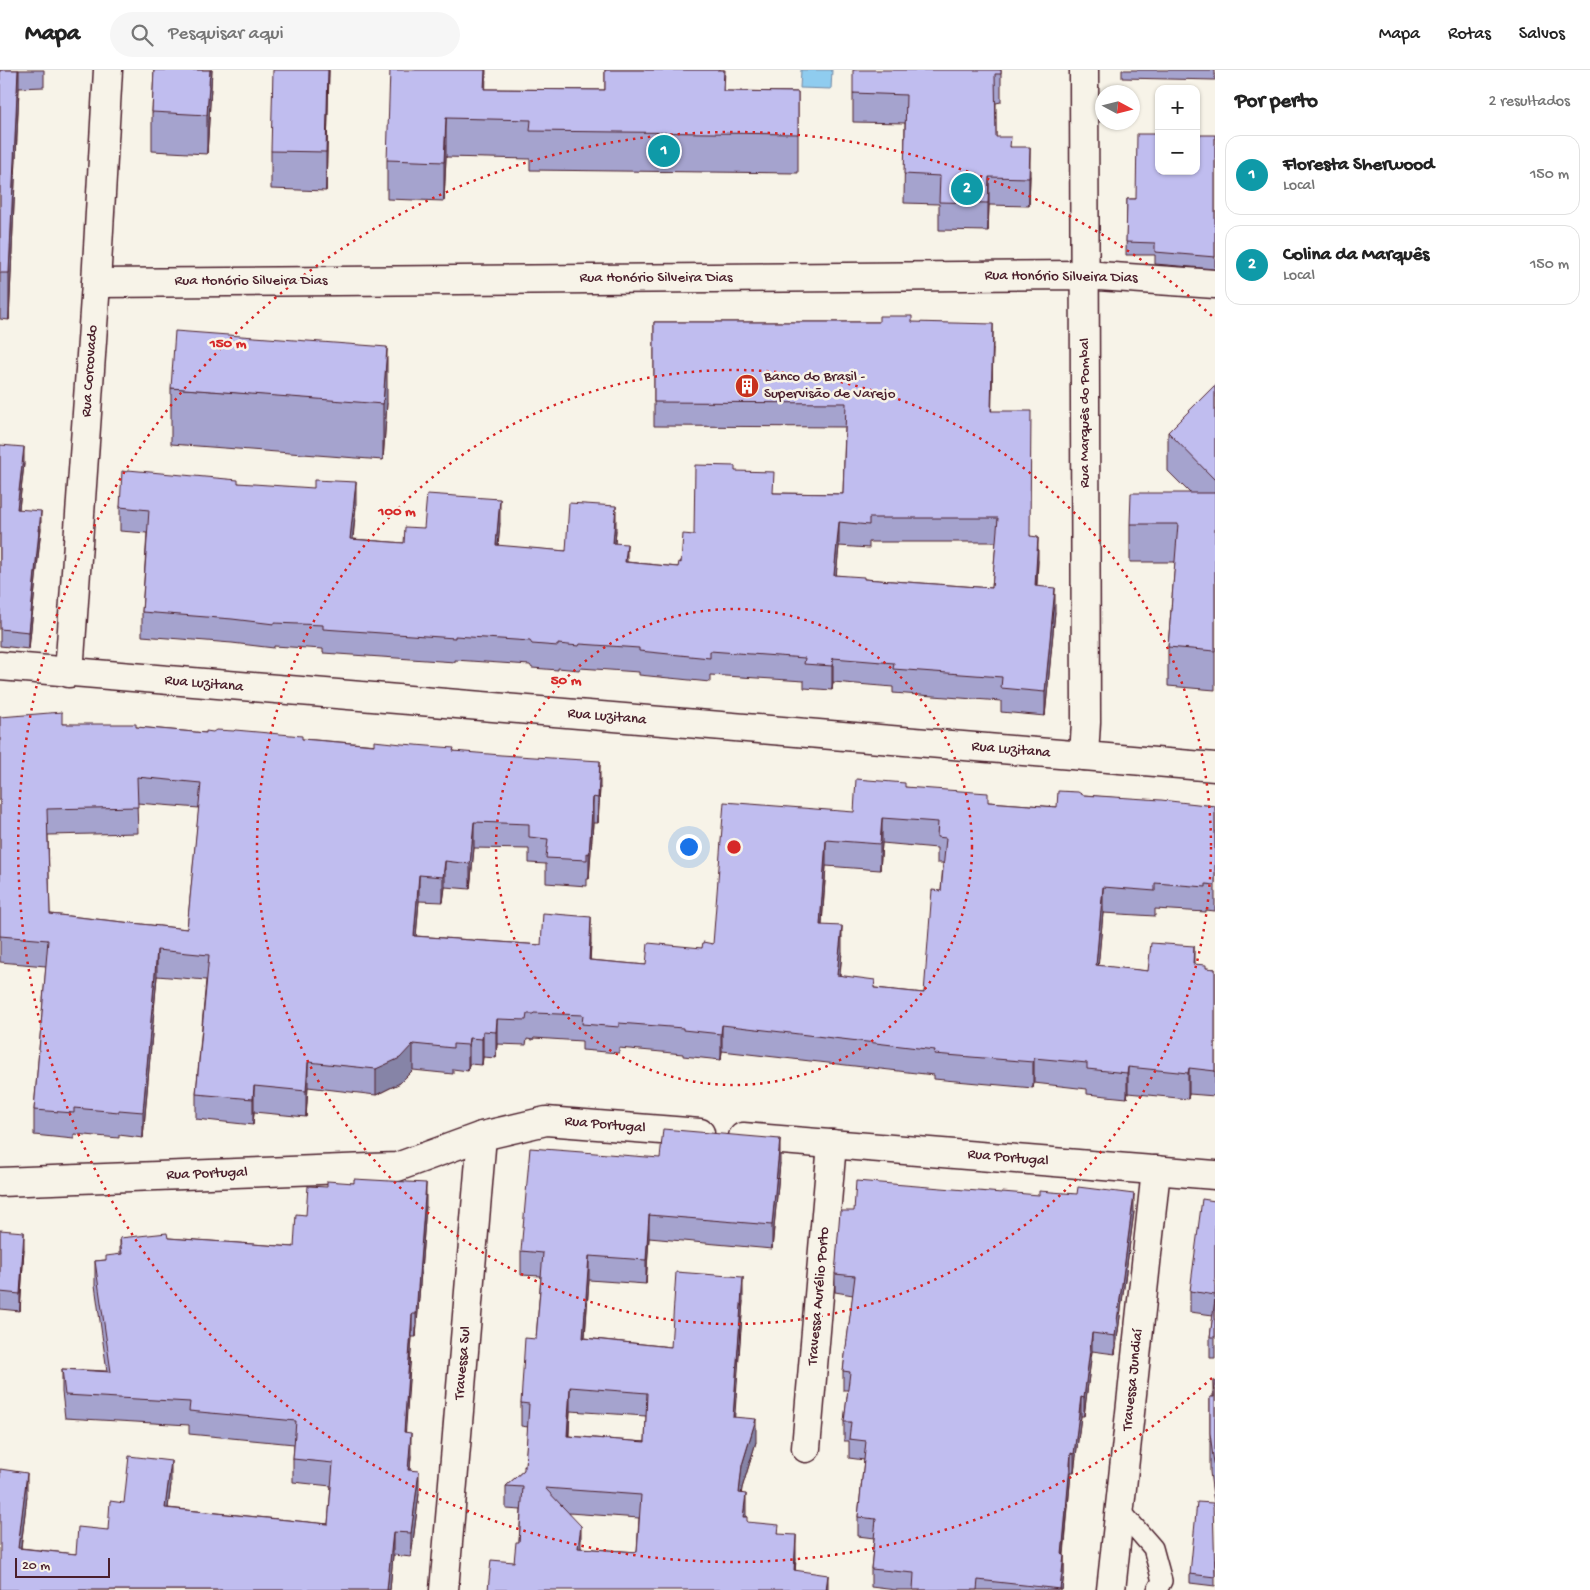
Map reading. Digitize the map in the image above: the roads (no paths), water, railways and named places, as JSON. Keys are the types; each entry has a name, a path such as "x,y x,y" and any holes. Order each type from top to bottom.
{"street":[{"name":"Rua Corcovado","path":"69,673 96,282 108,70"},
{"name":"Rua Marquês do Pombal","path":"1084,70 1086,712 1084,756"},
{"name":"Rua Honório Silveira Dias","path":"96,282 1084,274 1215,284"},
{"name":"Rua Luzitana","path":"0,666 1215,767"},
{"name":"Rua Portugal","path":"0,1182 397,1167 482,1136 546,1121 1215,1175"},
{"name":"Travessa Sul","path":"444,1590 482,1136"},
{"name":"Travessa Aurélio Porto","path":"806,1448 832,1144"},
{"name":"Travessa Jundiaí","path":"1111,1590 1156,1170"}],"lane":[{"path":"1119,1509 1153,1548 1162,1582 1157,1590"}],"water":[{"path":"801,70 832,70 831,89 800,88"}],"place":[{"name":"Floresta Sherwood","path":"664,151"},
{"name":"Colina da Marquês","path":"967,189"},
{"name":"Banco do Brasil - Supervisão de Varejo","path":"747,386"}]}
